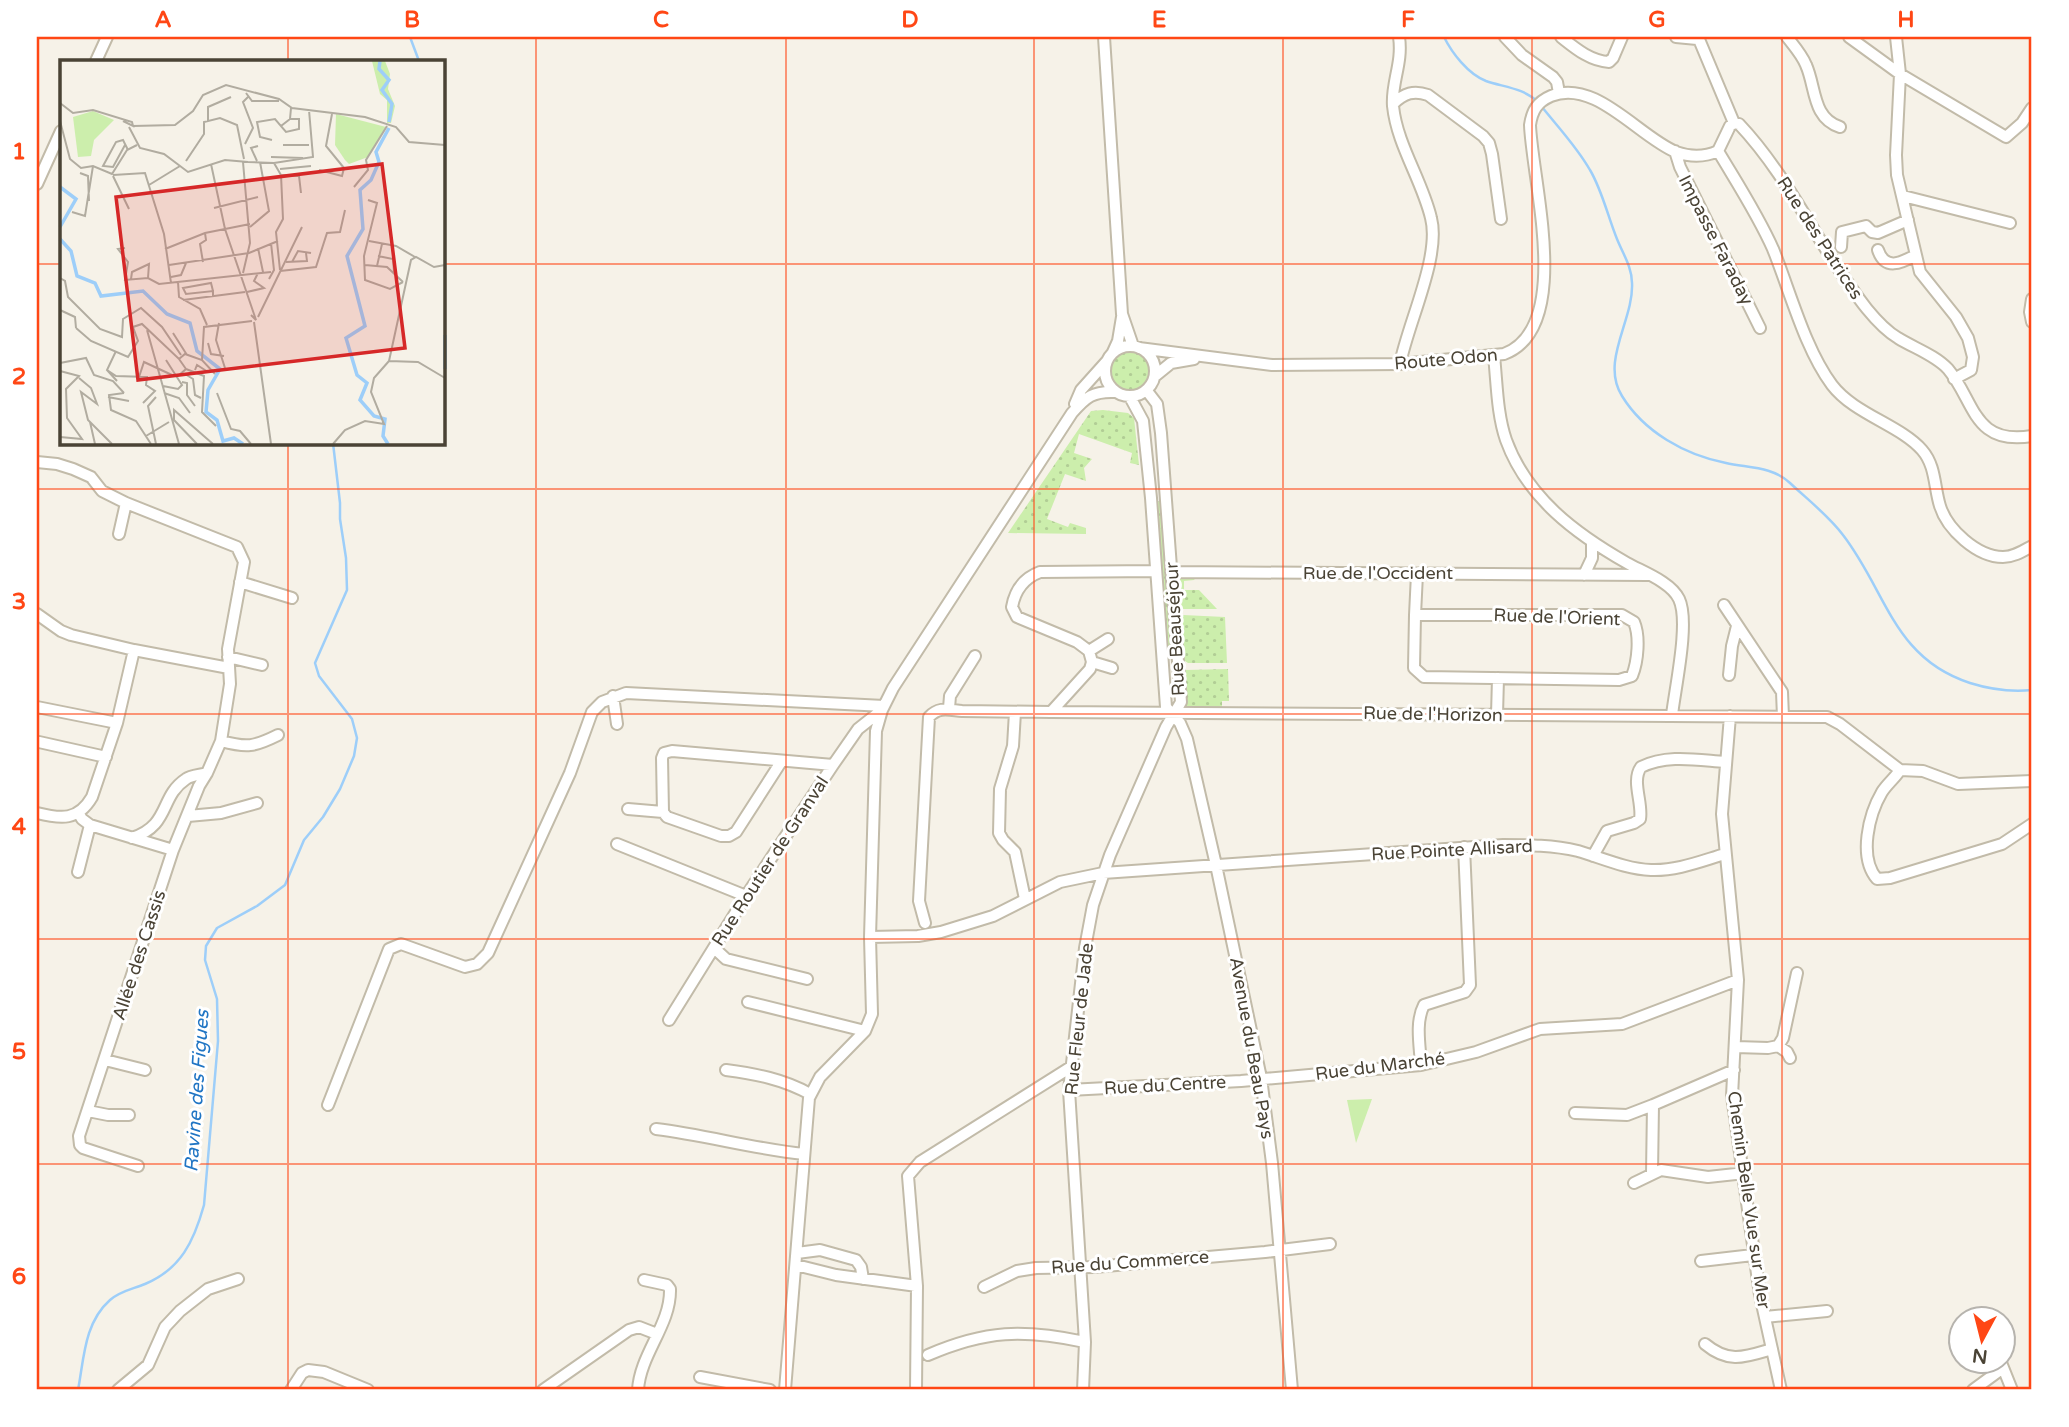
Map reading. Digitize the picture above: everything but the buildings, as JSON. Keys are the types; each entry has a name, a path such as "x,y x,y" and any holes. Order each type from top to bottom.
{"street":[{"path":"96,60 107,37"},
{"path":"1104,37 1122,314 1118,341 1110,357 1105,378 1115,392"},
{"path":"1399,37 1400,60 1393,104 1399,131 1432,219 1433,237 1401,364"},
{"path":"1505,37 1522,55 1553,77 1559,93 1586,96 1629,119 1675,151 1703,156 1718,151 1734,123 1702,45 1697,38 1676,37"},
{"path":"1561,37 1595,60 1609,62 1614,58 1622,37"},
{"path":"1787,37 1806,65 1820,111 1826,120 1840,127"},
{"path":"1849,37 1900,74 2006,137 2022,123 2032,108"},
{"path":"1896,37 1900,74 1897,175 1920,272 1956,317 1972,348 1971,370 1954,379"},
{"path":"1393,104 1407,94 1421,92 1483,136 1492,153 1501,219"},
{"name":"Route Odon","path":"1136,347 1272,365 1401,364 1494,356 1511,351 1526,340 1533,327 1541,302 1545,272 1530,125 1536,106 1542,100 1559,93"},
{"name":"Rue des Patrices","path":"1734,123 1743,128 1769,161 1801,208 1831,260 1867,309 1895,337 1943,365 1970,408 1990,429 2006,436 2032,436"},
{"path":"37,184 60,133"},
{"name":"Impasse Faraday","path":"1675,151 1680,167 1760,328"},
{"path":"1718,151 1772,246 1818,363 1834,387 1853,404 1922,450 1933,469 1942,512 1950,525 1969,543 1981,551 2003,557 2017,554 2032,546"},
{"path":"1903,197 2010,223"},
{"path":"1841,247 1842,232 1866,226 1872,232 1878,233 1908,220"},
{"path":"1878,250 1884,262 1892,265 1900,264 1916,255"},
{"path":"2032,299 2032,322"},
{"path":"1072,413 1086,396 1095,392 1115,392 1130,397 1147,391 1155,376 1154,362 1136,347 1122,314"},
{"path":"1072,413 1081,390 1110,357 1118,349 1136,347"},
{"path":"1494,356 1506,442 1532,487 1552,511 1592,544 1648,575 1678,597 1683,611 1683,628 1672,715"},
{"name":"Route Odon","path":"1155,376 1171,363 1204,358"},
{"name":"Rue Beauséjour","path":"1130,397 1143,421 1166,706 1173,713 1181,702 1181,694 1160,423 1157,404 1147,391"},
{"name":"Rue Routier de Granval","path":"785,1390 806,1112 810,1094 820,1077 864,1031 873,1004 870,937 876,731 883,708 1072,413"},
{"name":"Allée des Cassis","path":"37,462 57,464 86,474 102,491 125,503 237,547 244,562 228,663 230,684 222,741 199,786 173,850 79,1136 80,1145 89,1151 138,1166"},
{"path":"119,534 125,503"},
{"path":"1584,575 1592,558 1592,544"},
{"path":"1112,668 1091,656 1077,642 1017,617 1012,607 1013,598 1025,580 1040,572 1156,571"},
{"name":"Rue de l'Occident","path":"1171,572 1648,575"},
{"name":"Rue de l'Orient","path":"1415,615 1622,615 1634,622 1636,628 1636,664 1632,676 1627,679 1431,678 1418,674 1414,662 1415,615 1417,574"},
{"path":"240,582 292,598"},
{"path":"1724,605 1784,696 1783,717"},
{"path":"37,614 61,631 134,650 262,665"},
{"path":"1729,675 1737,626"},
{"path":"1051,712 1085,675 1091,656 1108,639"},
{"path":"37,813 64,818 79,814 92,797 117,723 134,650"},
{"path":"925,923 919,901 929,717 934,712 949,708 950,696 975,656"},
{"path":"1497,715 1498,678"},
{"path":"328,1105 389,949 401,944 465,967 477,964 484,958 506,916 570,774 592,712 602,702 626,693 883,708"},
{"path":"614,696 617,724"},
{"path":"37,707 117,723"},
{"name":"Rue Routier de Granval","path":"668,1020 833,765 858,729 883,708"},
{"name":"Rue de l'Horizon","path":"949,708 962,711 1015,712 1818,717 1833,719 1900,770 1923,771 1958,783 2031,783"},
{"path":"1015,712 1012,752 1000,789 999,833 1015,852 1025,900"},
{"name":"Avenue du Beau Pays","path":"1173,713 1186,735 1261,1078 1292,1390"},
{"name":"Rue Fleur de Jade","path":"1083,1390 1085,1342 1069,1090 1085,948 1093,905 1103,873 1173,713"},
{"name":"Chemin Belle Vue sur Mer","path":"1730,716 1722,814 1738,980 1732,1096 1745,1173 1753,1255 1781,1390"},
{"path":"222,741 249,747 278,735"},
{"path":"39,742 106,757"},
{"path":"663,813 664,753 672,751 833,765"},
{"path":"1593,856 1607,831 1640,819 1637,775 1641,767 1659,760 1674,759 1726,762"},
{"path":"628,809 663,813 667,817 710,832 729,836 736,832 781,762"},
{"path":"1900,770 1882,791 1869,830 1867,850 1870,868 1877,879 1890,878 2002,844 2032,824"},
{"path":"132,838 147,833 157,822 175,788 188,777 207,773"},
{"path":"188,816 221,813 257,803"},
{"path":"79,814 90,825 173,850"},
{"path":"78,872 90,825"},
{"path":"617,844 746,896"},
{"name":"Rue Pointe Allisard","path":"870,937 931,935 993,916 1060,882 1103,873 1464,847 1547,845 1637,869 1662,870 1725,854"},
{"path":"1421,1065 1419,1024 1424,1005 1465,992 1471,982 1464,847"},
{"path":"714,948 726,959 807,979"},
{"path":"1778,1046 1783,1038 1797,973"},
{"name":"Rue du Marché","path":"1261,1078 1421,1065 1476,1052 1540,1029 1622,1024 1738,980"},
{"path":"748,1002 864,1031"},
{"path":"1736,1047 1778,1046 1787,1052 1790,1058"},
{"path":"105,1060 145,1070"},
{"path":"916,1390 917,1286 908,1176 913,1168 1071,1067"},
{"path":"726,1070 754,1073 790,1083 810,1094"},
{"path":"1575,1113 1627,1115 1734,1070"},
{"name":"Rue du Centre","path":"1069,1090 1261,1078"},
{"path":"1652,1173 1653,1105"},
{"path":"88,1111 129,1115"},
{"path":"656,1129 804,1154"},
{"path":"1633,1184 1652,1173 1669,1170 1708,1177 1745,1173"},
{"name":"Rue du Commerce","path":"984,1287 1017,1271 1280,1251 1329,1244"},
{"path":"797,1259 820,1250 856,1260 861,1267 863,1279"},
{"path":"1701,1261 1753,1255"},
{"path":"797,1259 836,1275 917,1286"},
{"path":"118,1390 148,1365 165,1326 180,1311 208,1289 237,1279"},
{"path":"638,1390 642,1368 657,1334 670,1289 667,1285 644,1280"},
{"path":"1765,1317 1827,1311"},
{"path":"543,1390 629,1330 639,1327 657,1334"},
{"path":"928,1355 980,1337 1006,1332 1033,1333 1085,1342"},
{"path":"1705,1344 1714,1352 1730,1358 1772,1349"},
{"path":"291,1390 302,1373 316,1370 368,1390"},
{"path":"1973,1390 1990,1374"},
{"path":"700,1377 771,1390"}],"green space":[{"path":"1130,351 1138,352 1144,357 1149,363 1149,379 1144,385 1138,390 1130,391 1122,390 1116,385 1111,379 1110,371 1111,363 1116,357 1122,352"},
{"path":"1091,411 1128,413 1134,418 1139,465 1130,463 1132,453 1079,434 1074,453 1092,459 1084,468 1086,481 1065,474 1047,519 1068,527 1070,523 1086,528 1086,534 1008,533"},
{"path":"1159,501 1163,503 1173,653 1170,656 1167,656 1155,504"},
{"path":"1181,576 1197,576 1194,580 1184,581 1184,590 1199,590 1217,609 1180,609 1177,581"},
{"path":"1183,615 1225,617 1227,663 1188,663 1182,659"},
{"path":"1228,669 1229,701 1222,701 1222,708 1186,707 1185,670"},
{"path":"1372,1099 1356,1143 1347,1100"}],"waterway":[{"name":"Ravine des Figues","path":"410,37 419,60"},
{"path":"1444,37 1456,56 1479,78 1520,91 1538,102"},
{"path":"1542,107 1579,153 1594,178 1630,271 1631,297 1615,369 1616,383 1631,409 1654,431 1681,448 1711,459 1760,468 1783,477 1825,514 1843,535 1908,640 1944,672 1985,687 2032,690"},
{"name":"Ravine des Figues","path":"78,1390 86,1342 101,1309 122,1292 157,1278 177,1262 196,1230 204,1205 218,1041 217,999 205,960 206,946 217,928 257,906 285,885 304,840 323,817 340,789 354,756 357,738 352,719 319,676 315,663 347,590 333,444"}]}
